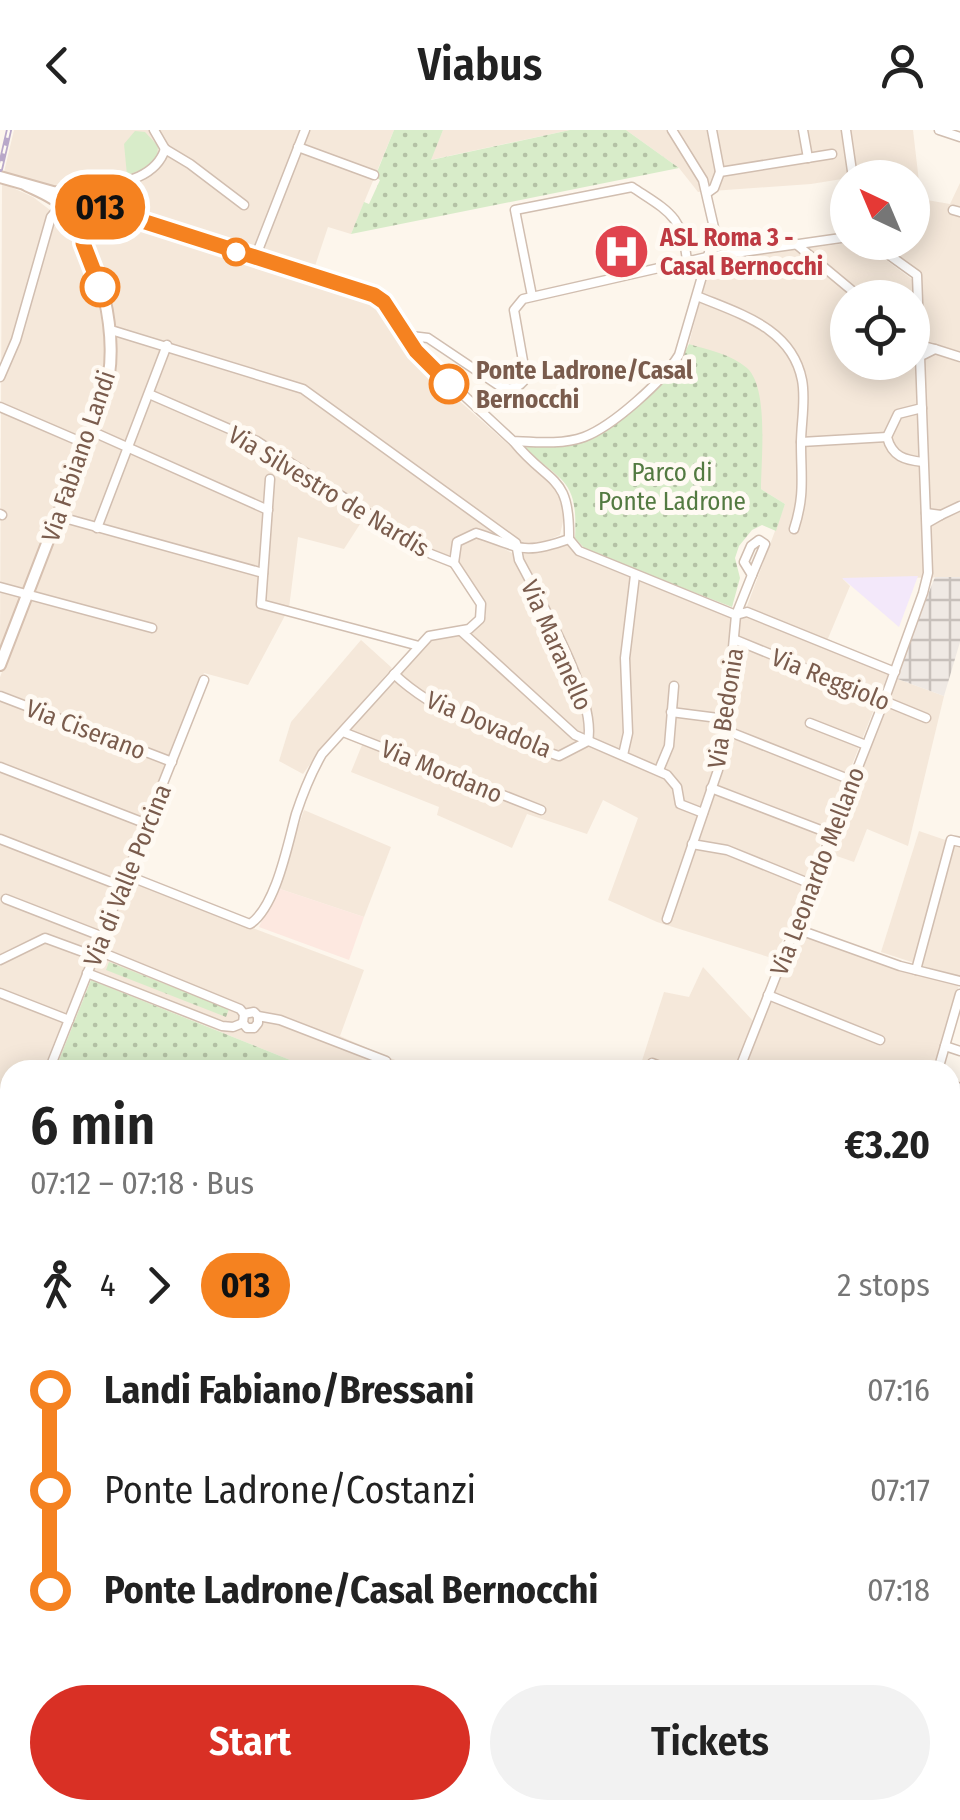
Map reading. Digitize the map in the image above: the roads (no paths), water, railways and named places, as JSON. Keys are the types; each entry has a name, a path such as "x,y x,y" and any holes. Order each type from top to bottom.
{"street":[{"path":"154,130 165,150 244,204"},
{"path":"255,258 305,130"},
{"path":"512,441 551,443 584,437 650,390 679,354 714,232 703,180 672,130"},
{"path":"707,193 714,188 720,172 712,130"},
{"path":"804,130 808,158"},
{"path":"846,130 850,160"},
{"path":"939,130 960,137"},
{"path":"298,147 374,175"},
{"path":"0,377 16,340 51,217 63,199 130,181 156,165 165,150"},
{"path":"720,172 832,154"},
{"path":"0,177 63,199"},
{"path":"532,296 514,210 632,186 677,218 686,238 688,262"},
{"path":"69,216 78,216 108,187"},
{"path":"78,192 85,207 374,295 384,302 403,335 432,368 563,489 569,510 569,539 541,548 517,549 470,534 454,548 454,563 481,604 480,619 469,629 434,633 322,754 310,775 268,900 255,922 250,924 126,875"},
{"name":"Via Fabiano Landi","path":"0,665 111,370 106,303 63,199"},
{"name":"Via Fabiano Landi","path":"83,243 85,207"},
{"path":"403,335 428,338 501,387 510,389 520,386 526,378 514,310 522,299 707,257 830,239"},
{"path":"796,244 839,280"},
{"name":"Via Leonardo Mellano","path":"896,260 916,275 916,280"},
{"path":"697,296 759,322 782,338 794,357 803,382 803,499 794,529"},
{"path":"111,330 303,389 503,533 516,543 517,549"},
{"path":"97,528 167,345"},
{"path":"930,348 960,358"},
{"path":"930,351 935,349"},
{"name":"Via Leonardo Mellano","path":"743,1060 924,593 928,572 922,380"},
{"name":"Via Silvestro de Nardis","path":"149,394 257,442 431,554 454,563"},
{"path":"0,406 86,444"},
{"path":"887,437 898,414 922,408"},
{"path":"91,431 268,510"},
{"path":"801,442 887,437"},
{"path":"887,437 895,454 923,462"},
{"path":"270,479 261,604 419,646"},
{"path":"926,518 960,506"},
{"path":"58,516 263,572"},
{"name":"Via Bedonia","path":"569,539 579,552 736,615 725,730 712,788 667,918"},
{"name":"Via Maranello","path":"517,549 518,560 578,680 591,726 588,741"},
{"path":"622,755 628,733 624,658 635,575"},
{"path":"736,615 752,576"},
{"path":"0,588 152,628"},
{"path":"736,615 747,612 895,672"},
{"path":"461,631 565,726 588,741 659,770 676,787 680,804 702,813"},
{"name":"Via Reggiolo","path":"736,640 926,718"},
{"name":"Via Dovadola","path":"394,674 432,704 559,756 588,741"},
{"name":"Via di Valle Porcina","path":"53,1060 204,680"},
{"path":"659,770 668,746 674,686"},
{"name":"Via Ciserano","path":"0,696 172,762"},
{"path":"672,712 726,719"},
{"path":"810,723 866,745"},
{"path":"725,730 851,780"},
{"name":"Via Mordano","path":"342,732 542,810"},
{"path":"0,767 147,824"},
{"path":"712,788 831,834"},
{"path":"0,839 122,886"},
{"path":"916,970 956,841"},
{"path":"692,844 727,850 811,884"},
{"path":"6,900 102,936"},
{"path":"794,928 900,966 960,981"},
{"path":"0,960 45,938 240,1008 243,1018 254,1028 258,1016"},
{"path":"87,973 222,1026 233,1027 254,1012 386,1060"},
{"path":"0,993 68,1020"},
{"path":"941,1060 960,994"},
{"path":"768,996 880,1040"},
{"path":"946,1046 960,1051"}],"railway":[{"path":"0,169 9,130"}],"place":[{"name":"ASL Roma 3 - Casal Bernocchi","path":"621,251"},
{"name":"Ponte Ladrone/Casal Bernocchi","path":"449,384"}],"park label":[{"name":"Parco di Ponte Ladrone","path":"672,486"}]}
